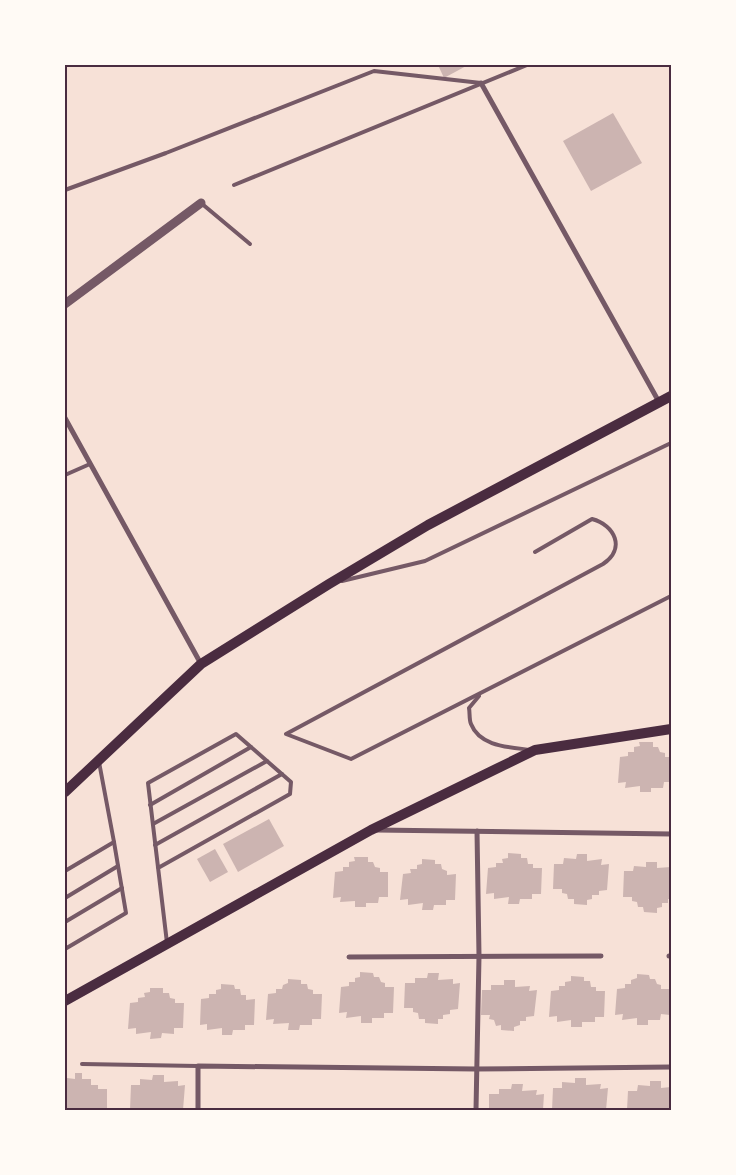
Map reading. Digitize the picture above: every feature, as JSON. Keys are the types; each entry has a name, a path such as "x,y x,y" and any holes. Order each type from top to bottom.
{"main road":[{"path":"65,792 201,664 428,524 671,396"},
{"path":"65,1001 167,946 371,830 536,750 671,729"}],"street":[{"path":"481,83 659,402"},
{"path":"65,304 201,203"},
{"path":"65,418 201,664"},
{"path":"371,830 671,834"},
{"path":"476,1110 479,956 477,831"},
{"path":"349,957 601,956"},
{"path":"198,1110 198,1066 476,1069 671,1067"}],"lane":[{"path":"234,185 527,65"},
{"path":"65,190 374,72 481,83"},
{"path":"201,203 250,244"},
{"path":"329,584 425,561 671,443"},
{"path":"65,475 90,464"},
{"path":"536,552 592,519 602,522 610,528 615,540 616,550 610,559 603,564 286,734 352,759 671,596"},
{"path":"481,694 469,708 471,724 482,739 498,746 536,750"},
{"path":"158,868 290,794 291,782 236,734 148,783 167,946"},
{"path":"150,804 251,747"},
{"path":"65,948 126,913 98,759"},
{"path":"153,824 267,761"},
{"path":"155,846 282,774"},
{"path":"65,872 114,842"},
{"path":"65,898 118,866"},
{"path":"65,922 122,888"},
{"path":"82,1064 198,1066"}],"building":[{"path":"438,65 468,65 444,78"},
{"path":"613,113 642,163 591,191 563,141"},
{"path":"639,742 653,742 653,747 658,747 660,752 665,753 665,757 671,757 671,782 664,782 663,788 651,788 651,792 640,792 640,786 625,788 626,782 618,783 620,757 628,756 628,752 634,752 634,747 640,746"},
{"path":"269,819 284,846 238,872 223,844"},
{"path":"215,849 228,872 210,882 197,859"},
{"path":"508,853 521,854 521,858 527,858 528,864 533,864 533,868 542,868 541,894 532,894 532,899 520,899 519,904 508,904 509,897 494,899 494,893 486,894 488,868 496,867 496,863 503,863 502,859 508,858"},
{"path":"577,854 587,854 587,861 602,859 601,865 609,864 607,890 599,891 599,895 592,895 592,899 587,900 587,905 574,904 574,899 568,899 567,894 562,893 562,889 553,889 554,864 563,864 564,858 576,859"},
{"path":"354,857 368,857 368,862 373,862 375,867 380,868 380,872 388,872 388,897 379,897 378,903 366,903 366,907 355,907 355,901 340,902 341,897 333,898 335,872 343,871 343,867 349,867 349,862 355,861"},
{"path":"422,859 435,860 435,864 441,864 442,869 447,871 447,875 456,874 455,900 446,900 446,905 434,905 433,910 422,910 423,903 408,905 408,899 400,900 403,874 411,873 410,869 417,869 417,865 422,864"},
{"path":"646,862 657,862 657,868 671,867 671,899 668,899 668,903 662,903 662,907 657,908 657,913 644,912 643,907 638,907 637,902 632,901 632,897 623,897 624,871 633,871 634,866 646,867"},
{"path":"360,972 373,973 374,977 379,977 381,982 385,983 385,987 394,987 393,1013 384,1013 384,1018 372,1018 372,1023 361,1023 361,1016 346,1018 347,1012 339,1013 341,987 349,986 349,982 355,982 355,978 360,977"},
{"path":"428,973 439,973 438,980 453,979 453,984 460,983 458,1009 450,1010 450,1014 443,1015 443,1019 438,1019 438,1024 425,1023 425,1019 419,1019 418,1013 413,1012 413,1008 404,1008 405,983 415,983 415,978 427,978"},
{"path":"637,974 649,975 650,979 655,979 657,984 661,985 661,989 670,989 670,1015 661,1014 660,1020 648,1020 648,1025 637,1025 637,1018 622,1020 623,1014 615,1015 617,989 625,988 625,984 631,984 631,980 637,978"},
{"path":"571,976 584,977 584,981 590,981 591,987 596,987 596,991 605,991 604,1017 595,1017 595,1022 582,1022 582,1027 571,1027 571,1020 557,1022 557,1016 549,1017 551,991 559,990 559,986 565,986 565,982 571,981"},
{"path":"288,979 301,980 301,984 307,984 308,989 313,990 313,994 322,994 321,1019 312,1019 312,1025 300,1025 299,1030 288,1030 289,1023 273,1024 274,1019 266,1020 268,994 276,993 276,989 282,989 283,985 288,983"},
{"path":"504,980 515,980 515,987 530,986 529,991 537,990 534,1016 526,1017 526,1021 520,1021 520,1025 514,1027 514,1031 501,1030 501,1025 496,1026 494,1020 489,1019 490,1015 481,1015 482,990 491,990 491,985 504,985"},
{"path":"221,984 234,985 235,989 240,989 241,995 246,995 246,1000 255,999 254,1025 245,1025 245,1030 233,1030 232,1035 222,1035 222,1028 207,1030 207,1024 200,1025 201,999 209,998 209,994 216,994 216,990 221,989"},
{"path":"150,988 163,988 163,993 169,993 170,998 175,999 175,1003 184,1003 183,1028 174,1028 174,1034 162,1033 161,1038 150,1039 151,1032 136,1034 136,1028 128,1029 130,1003 138,1002 138,998 145,997 144,993 150,992"},
{"path":"75,1073 82,1073 82,1079 91,1079 91,1085 98,1085 98,1089 107,1089 107,1110 65,1110 65,1084 67,1078 75,1079"},
{"path":"153,1075 164,1075 164,1082 178,1081 178,1086 185,1085 183,1110 130,1110 131,1085 140,1085 140,1079 152,1080"},
{"path":"575,1078 586,1078 586,1085 601,1084 600,1089 608,1088 606,1110 552,1110 553,1088 562,1088 562,1082 575,1083"},
{"path":"650,1081 661,1081 661,1088 671,1087 671,1110 627,1110 628,1091 637,1091 638,1085 650,1086"},
{"path":"512,1084 523,1084 522,1091 537,1090 536,1095 544,1094 543,1110 489,1110 489,1094 499,1094 499,1089 511,1089"}]}
